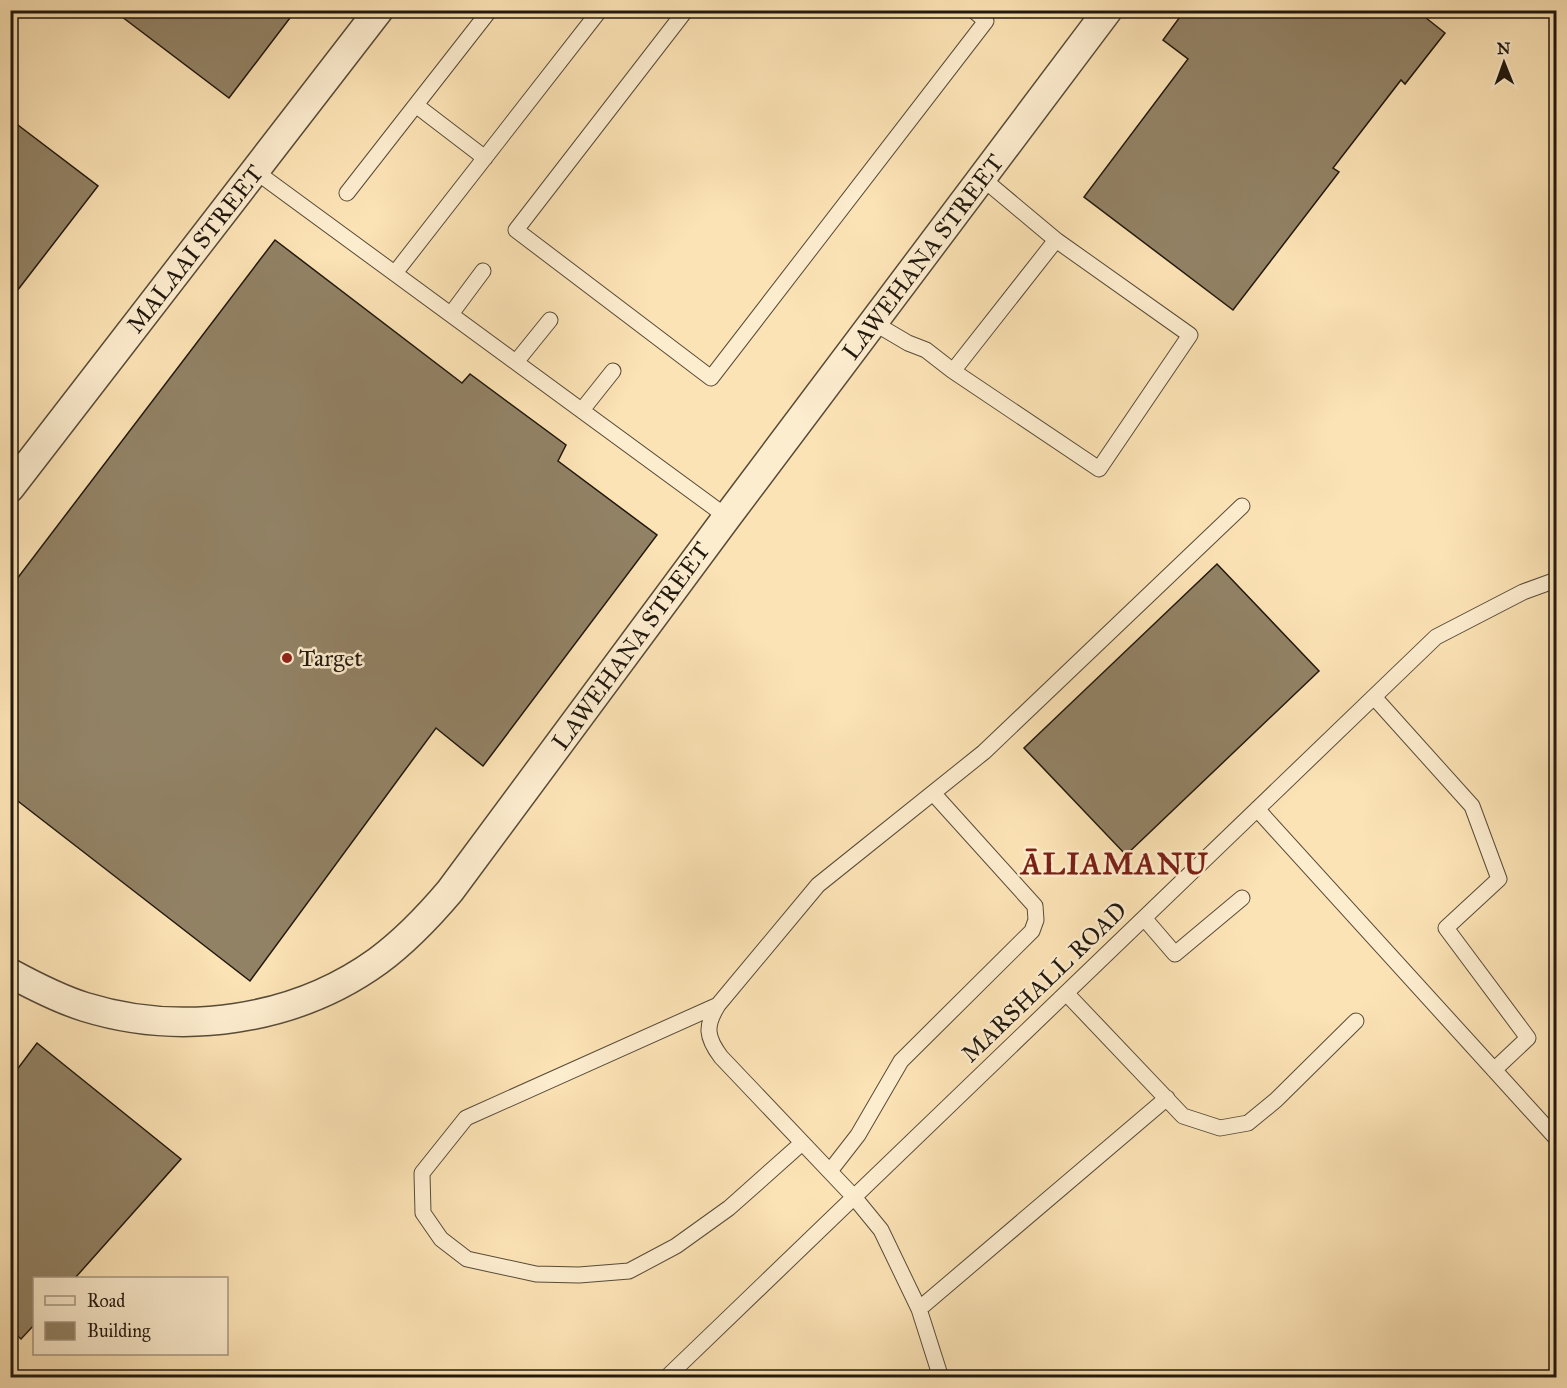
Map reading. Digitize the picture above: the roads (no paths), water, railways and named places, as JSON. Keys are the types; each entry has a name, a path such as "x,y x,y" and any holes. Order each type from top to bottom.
{"street":[{"name":"MALAAI STREET","path":"10,488 379,10"},
{"name":"LAWEHANA STREET","path":"10,973 37,988 85,1007 135,1018 185,1022 236,1018 286,1007 333,987 377,961 416,929 450,891 1107,11"}],"lane":[{"path":"347,193 490,10"},
{"path":"394,273 600,10"},
{"path":"686,10 516,230 711,378 986,21 973,10"},
{"path":"417,106 485,158"},
{"path":"255,171 727,517"},
{"path":"874,323 908,343 926,350 953,371 1099,469 1190,335 1056,240 982,178"},
{"path":"953,371 1056,240"},
{"path":"451,314 483,271"},
{"path":"516,362 550,320"},
{"path":"582,410 613,371"},
{"path":"941,1377 919,1309 880,1230 854,1197 721,1057 711,1044 708,1029 710,1018 718,1005 818,885 984,752 1242,506"},
{"name":"MARSHALL ROAD","path":"666,1377 1436,637 1523,592 1557,580"},
{"path":"1374,697 1472,806 1499,879 1446,928 1528,1038 1494,1070"},
{"path":"830,1171 858,1135 901,1061 1032,932 1036,920 1035,906 933,793"},
{"path":"1257,809 1557,1138"},
{"path":"1144,918 1175,954 1242,898"},
{"path":"1066,993 1183,1116 1220,1128 1248,1123 1276,1100 1356,1022"},
{"path":"718,1005 466,1118 422,1173 423,1213 441,1239 467,1258 536,1274 579,1275 629,1271 676,1246 729,1208 802,1143"},
{"path":"919,1309 1167,1098"}],"place":[{"name":"Target","path":"287,658"}],"district":[{"name":"ĀLIAMANU","path":"1115,864"}]}
